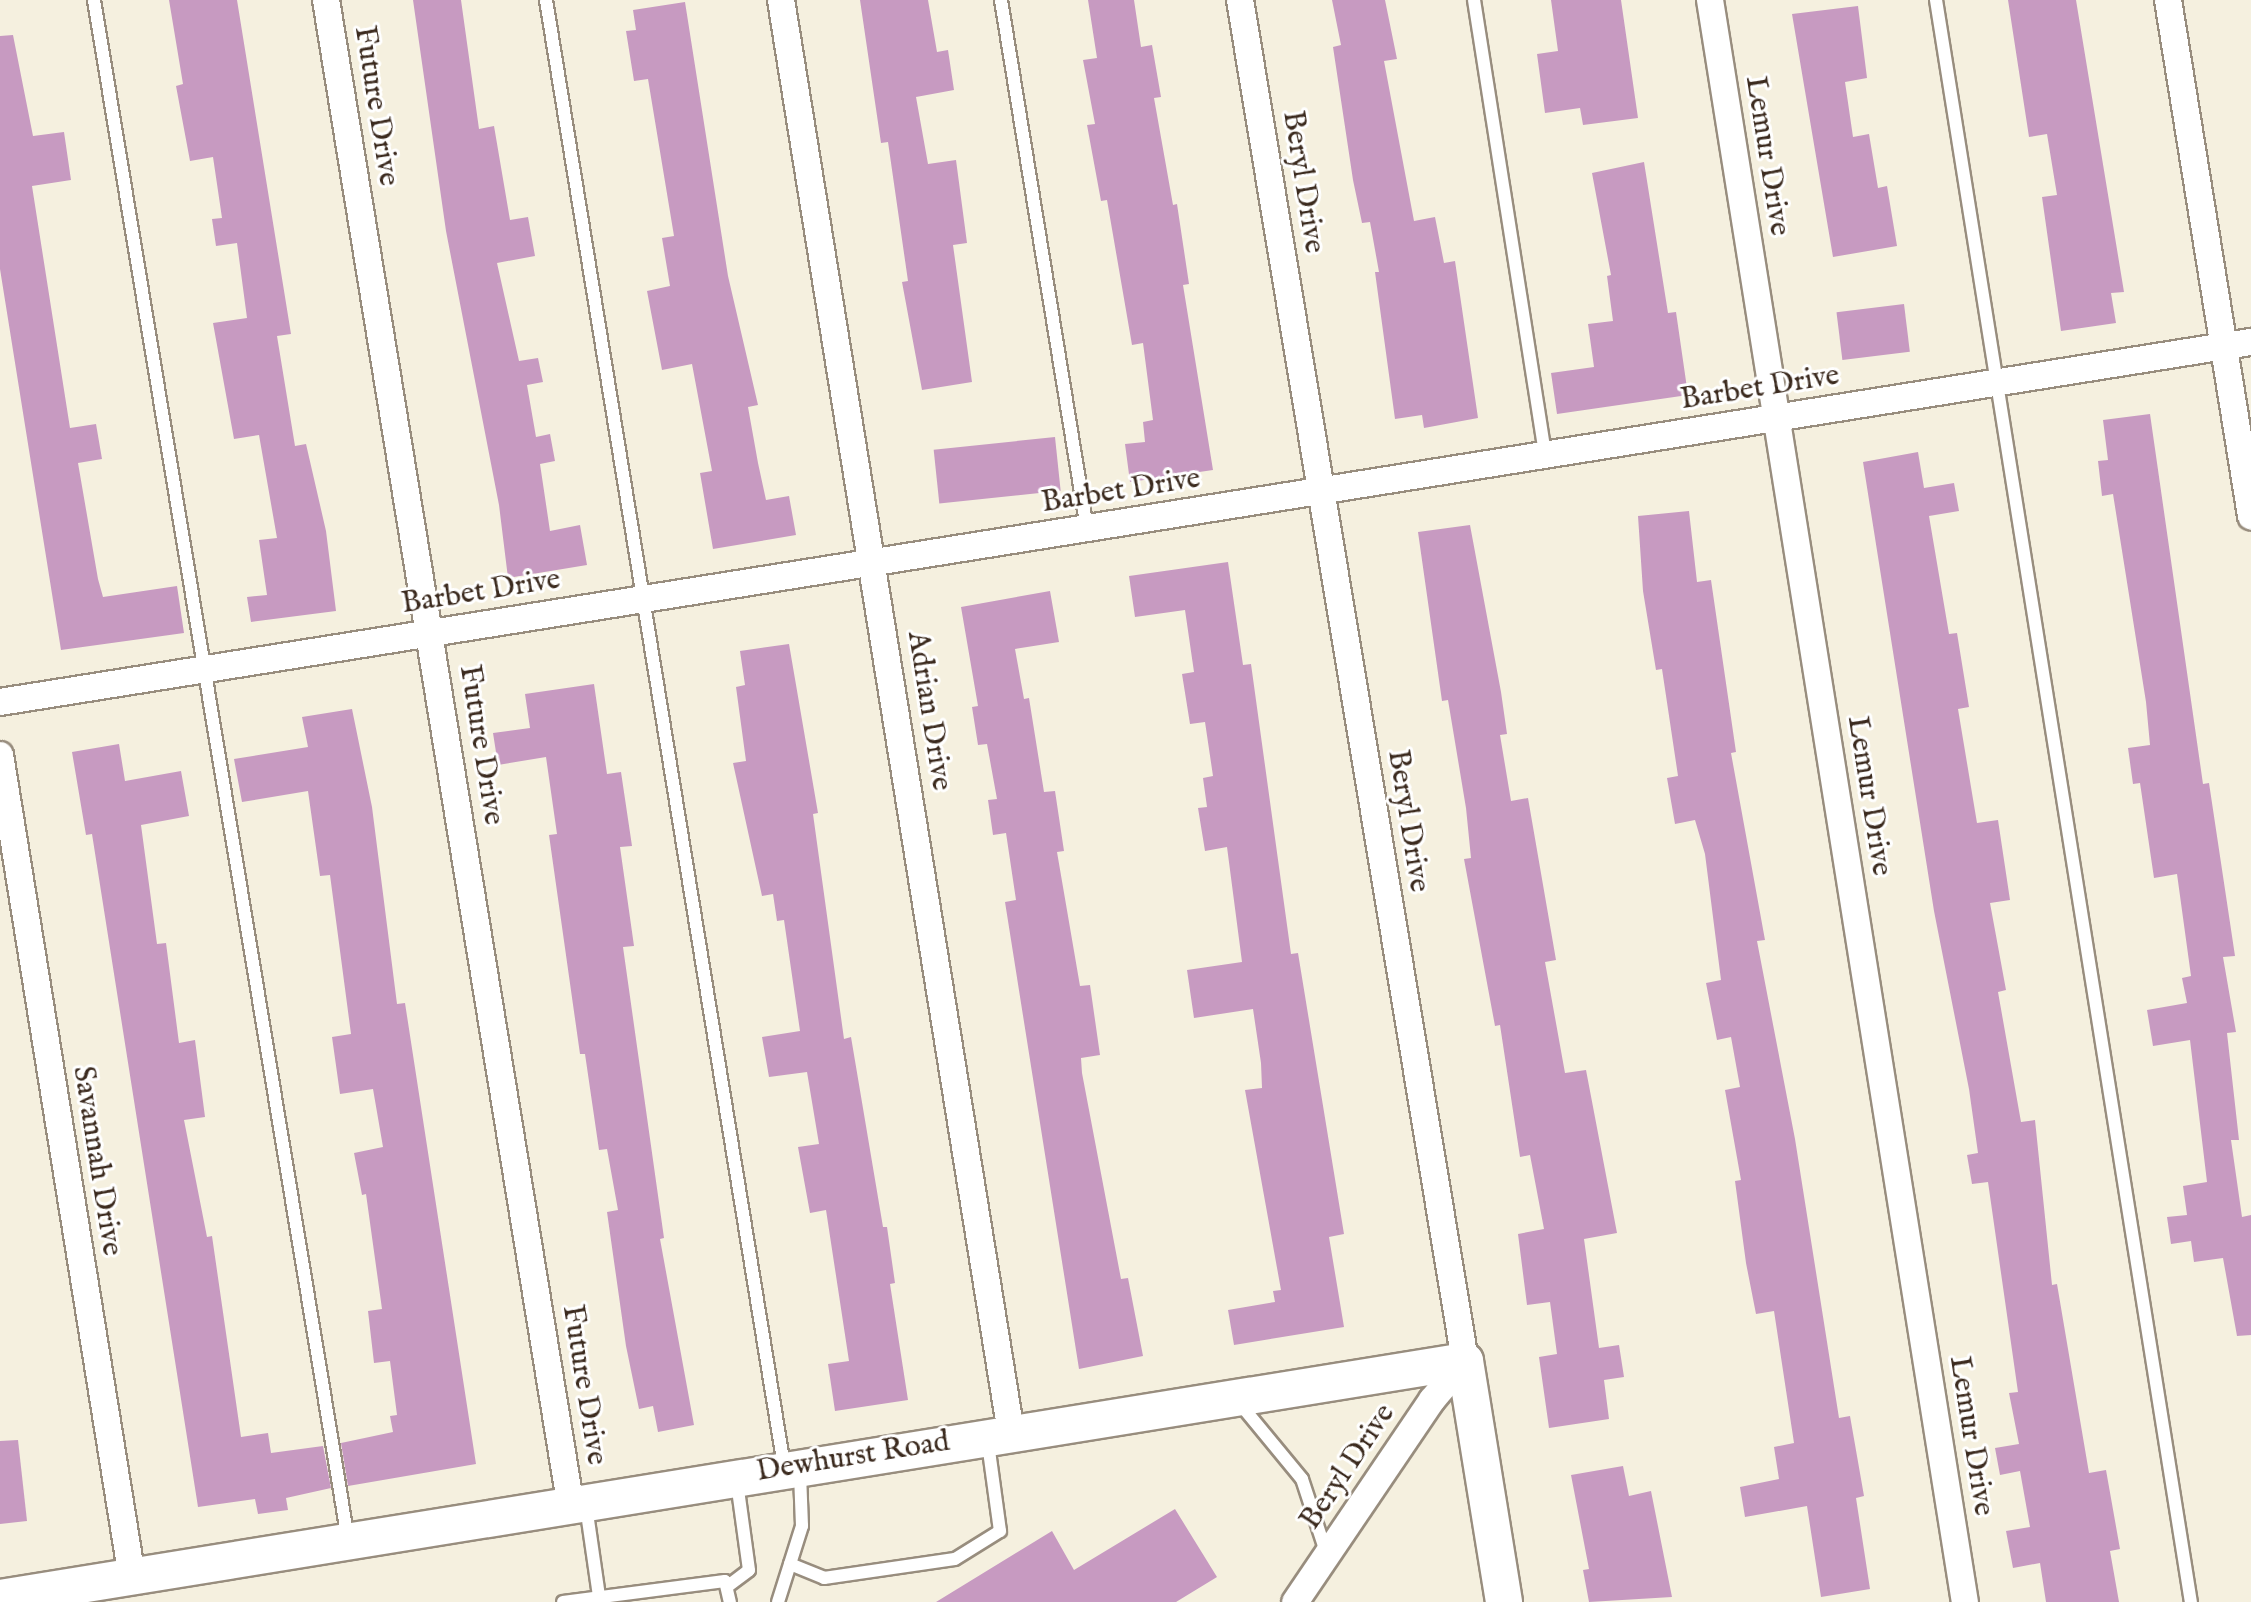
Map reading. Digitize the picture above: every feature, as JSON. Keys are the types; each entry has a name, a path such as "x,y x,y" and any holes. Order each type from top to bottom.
{"street":[{"name":"Future Drive","path":"326,0 578,1500"},
{"name":"Adrian Drive","path":"781,0 873,563 999,1434"},
{"name":"Beryl Drive","path":"1240,0 1465,1361 1432,1400 1295,1602"},
{"name":"Lemur Drive","path":"1710,0 1965,1602"},
{"path":"2168,0 2251,516"},
{"name":"Barbet Drive","path":"0,702 2251,342"},
{"name":"Savannah Drive","path":"0,755 120,1582"},
{"path":"1465,1361 1504,1602"},
{"name":"Dewhurst Road","path":"0,1598 36,1597 578,1500 1465,1361"}],"lane":[{"path":"94,0 348,1539"},
{"path":"546,0 642,600 802,1526 778,1602"},
{"path":"1001,0 1087,529"},
{"path":"1474,0 1545,455"},
{"path":"1936,0 2191,1602"},
{"path":"1230,1398 1251,1412 1302,1479 1327,1555"},
{"path":"790,1564 824,1578 955,1559 1000,1531 999,1434"},
{"path":"728,1586 749,1570 736,1475"},
{"path":"578,1500 599,1596"},
{"path":"563,1602 725,1581 730,1602"}],"building":[{"path":"169,0 237,0 291,334 277,336 295,446 306,444 326,531 336,611 251,622 247,597 267,595 259,540 277,538 259,435 234,439 213,323 247,318 237,243 216,246 212,219 222,218 213,157 190,161 176,86 183,84"},
{"path":"413,0 461,0 479,129 494,126 510,220 528,217 535,256 497,263 519,361 538,358 543,382 527,385 536,437 550,434 555,461 540,464 550,531 580,525 587,565 508,578 499,505 446,231"},
{"path":"860,0 928,0 937,52 948,50 954,90 916,97 928,164 956,160 967,243 953,245 972,382 922,390 902,282 908,281 888,142 881,143"},
{"path":"1088,0 1134,0 1141,47 1152,45 1161,97 1154,98 1173,205 1177,204 1189,284 1183,285 1213,470 1130,482 1125,444 1145,442 1143,422 1153,420 1143,343 1132,345 1107,200 1101,201 1087,125 1095,124 1083,60 1097,58"},
{"path":"1332,0 1385,0 1397,59 1384,61 1414,221 1435,217 1444,263 1455,261 1478,418 1424,428 1422,415 1395,419 1375,272 1379,272 1370,222 1362,223 1353,180 1333,47 1341,45"},
{"path":"1551,0 1621,0 1638,118 1583,125 1580,108 1545,113 1537,54 1558,51"},
{"path":"2008,0 2076,0 2124,292 2111,293 2116,323 2061,331 2042,197 2057,195 2047,134 2029,137"},
{"path":"685,2 728,276 758,405 748,407 758,463 766,500 789,496 796,535 713,549 700,473 712,471 692,364 662,370 647,291 670,286 662,238 674,236 648,79 634,81 626,31 636,30 633,10"},
{"path":"1858,6 1867,78 1845,82 1853,137 1869,134 1878,188 1887,186 1897,246 1833,257 1792,14"},
{"path":"13,35 33,136 64,132 71,180 32,186 70,428 96,424 102,459 78,463 103,597 177,586 184,633 61,650 0,269 0,36"},
{"path":"1644,162 1668,313 1676,312 1688,395 1557,414 1551,373 1594,367 1588,324 1613,321 1607,276 1611,275 1592,173"},
{"path":"1904,304 1910,352 1842,360 1837,312"},
{"path":"2150,414 2203,784 2209,783 2235,956 2223,957 2236,1032 2227,1033 2239,1140 2231,1140 2242,1217 2251,1215 2251,1335 2237,1336 2223,1258 2194,1262 2191,1241 2171,1244 2167,1217 2187,1215 2183,1186 2207,1182 2190,1040 2153,1046 2147,1010 2187,1003 2182,978 2191,976 2177,874 2154,878 2140,783 2133,784 2128,748 2150,745 2146,702 2113,494 2102,496 2098,461 2108,460 2103,420"},
{"path":"1055,437 1061,491 939,503 934,450"},
{"path":"1918,452 1924,488 1954,483 1959,511 1929,516 1949,634 1957,633 1969,707 1958,709 1977,823 1998,820 2010,900 1990,903 2006,990 1998,992 2021,1122 2035,1120 2052,1285 2057,1284 2089,1473 2106,1470 2120,1549 2110,1551 2119,1602 2046,1602 2040,1563 2013,1568 2006,1531 2030,1527 2020,1471 2000,1475 1995,1448 2019,1444 2009,1393 2018,1392 1988,1182 1972,1184 1967,1155 1978,1153 1969,1089 1934,911 1863,462"},
{"path":"1689,511 1697,582 1711,580 1736,752 1731,753 1765,940 1757,941 1795,1139 1839,1418 1850,1416 1864,1496 1856,1498 1870,1589 1821,1597 1807,1506 1745,1517 1740,1487 1779,1479 1774,1447 1794,1443 1774,1311 1756,1314 1746,1263 1735,1181 1741,1180 1725,1090 1740,1087 1731,1037 1717,1040 1706,983 1721,980 1705,854 1695,820 1675,824 1667,778 1678,776 1662,669 1656,670 1643,591 1638,516"},
{"path":"1470,525 1501,692 1507,734 1500,735 1511,801 1528,798 1556,960 1545,962 1565,1073 1586,1070 1617,1233 1584,1239 1599,1348 1619,1345 1624,1377 1604,1380 1609,1419 1549,1428 1539,1357 1557,1354 1550,1302 1527,1305 1518,1234 1544,1229 1530,1155 1520,1157 1500,1025 1495,1026 1464,859 1471,858 1466,808 1448,700 1442,701 1418,532"},
{"path":"1228,562 1243,665 1251,664 1291,954 1298,953 1344,1234 1329,1237 1344,1327 1234,1345 1228,1310 1275,1302 1273,1291 1281,1290 1245,1090 1262,1088 1261,1063 1253,1009 1194,1018 1187,970 1242,962 1227,847 1205,851 1198,808 1207,807 1203,778 1213,776 1205,722 1190,724 1182,674 1194,672 1185,610 1135,617 1129,576"},
{"path":"1050,591 1059,642 1015,649 1024,699 1029,698 1044,792 1055,791 1064,851 1057,852 1080,986 1090,985 1100,1055 1081,1058 1082,1073 1121,1279 1128,1278 1143,1356 1079,1369 1005,902 1016,900 1006,833 993,835 988,800 997,799 987,744 978,745 972,707 978,706 961,607"},
{"path":"789,644 818,813 813,814 844,1039 851,1037 883,1227 887,1227 895,1283 890,1284 908,1400 835,1411 828,1364 849,1361 826,1210 810,1213 798,1147 819,1144 807,1072 769,1077 762,1037 800,1031 784,920 777,921 773,894 762,896 733,763 746,761 736,687 745,685 740,651"},
{"path":"594,684 607,774 621,772 632,846 620,847 634,946 623,947 664,1238 660,1239 694,1425 658,1432 653,1406 639,1409 626,1346 607,1212 618,1210 607,1149 599,1150 585,1054 580,1054 549,835 557,834 546,757 498,765 493,733 530,728 525,694"},
{"path":"352,709 372,807 397,1004 405,1003 476,1464 348,1486 341,1443 393,1432 390,1416 397,1415 390,1361 374,1363 368,1311 382,1309 366,1194 362,1195 354,1153 383,1147 373,1089 340,1094 332,1037 351,1034 330,875 320,876 308,791 242,802 234,759 308,747 302,717"},
{"path":"119,744 125,781 181,771 189,816 141,825 157,944 166,943 179,1043 195,1040 205,1117 184,1120 207,1237 212,1236 241,1437 268,1433 271,1453 323,1446 331,1488 286,1498 288,1510 258,1514 255,1499 198,1507 92,834 86,835 72,752"},
{"path":"18,1440 27,1521 0,1524 0,1441"},
{"path":"1623,1466 1629,1496 1651,1491 1672,1597 1589,1602 1583,1570 1589,1569 1571,1475"},
{"path":"1175,1509 1217,1577 1176,1602 936,1602 1052,1531 1074,1570"}]}
